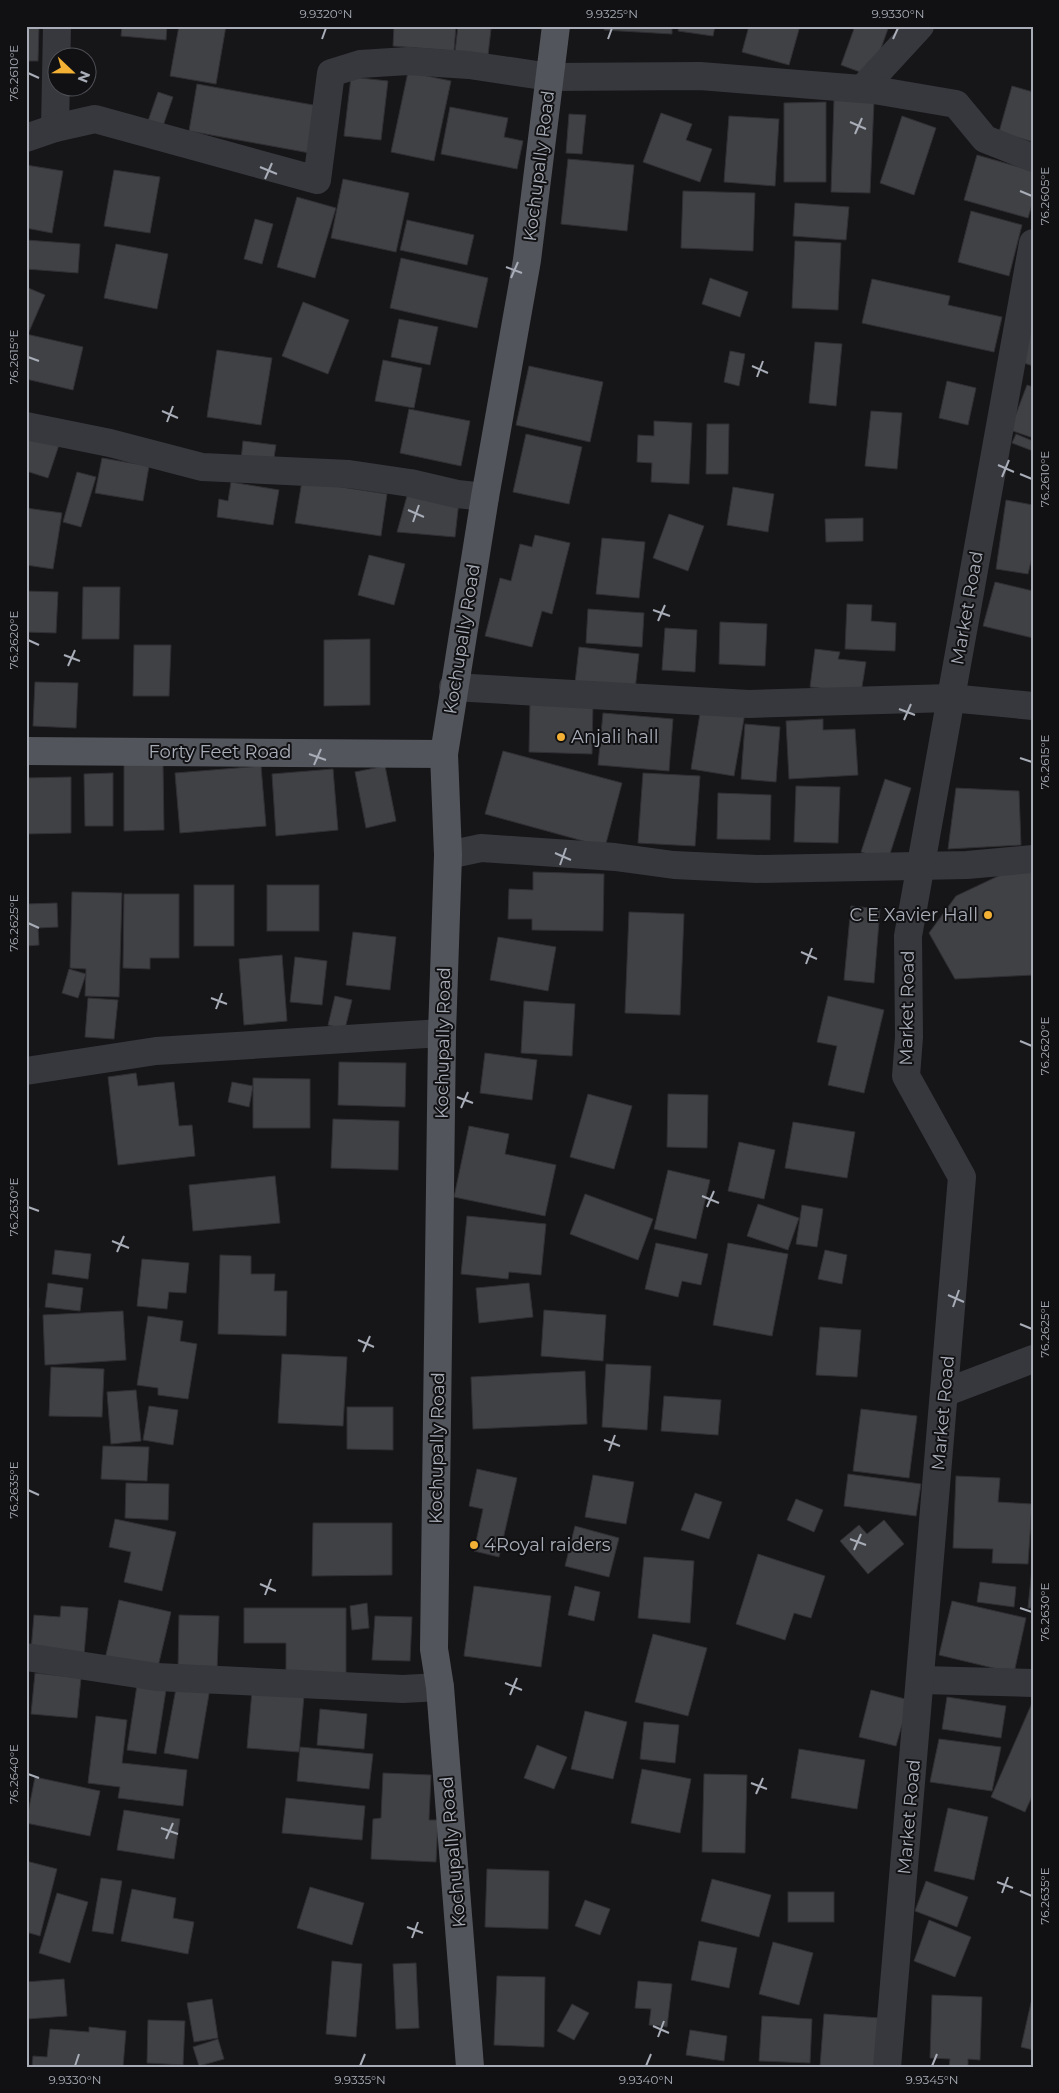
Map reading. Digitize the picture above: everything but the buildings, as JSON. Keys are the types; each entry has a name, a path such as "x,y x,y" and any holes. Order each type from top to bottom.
{"main road":[{"name":"Kochupally Road","path":"470,2067 440,1687 434,1649 442,1033 448,855 444,754 453,687 527,260 556,26"},
{"name":"Forty Feet Road","path":"26,751 444,754"}],"street":[{"path":"55,128 57,26"},
{"path":"862,89 920,26"},
{"path":"26,138 55,128 95,119 317,180 331,74 360,64 408,61 469,66 550,78 700,76 862,89 956,104 985,139 1033,158"},
{"name":"Market Road","path":"887,2067 962,1177 906,1076 909,1037 908,936 1033,243"},
{"path":"26,426 110,443 202,467 349,474 485,497"},
{"path":"453,687 749,704 950,698 1033,706"},
{"path":"448,855 481,848 615,857 674,865 757,868 967,864 1033,858"},
{"path":"26,1071 156,1051 442,1033"},
{"path":"944,1393 1033,1359"},
{"path":"26,1656 157,1677 403,1689 440,1687"},
{"path":"921,1680 1033,1683"}],"place":[{"name":"Anjali hall","path":"561,737"},
{"name":"C E Xavier Hall","path":"988,915"},
{"name":"4Royal raiders","path":"474,1545"}]}
